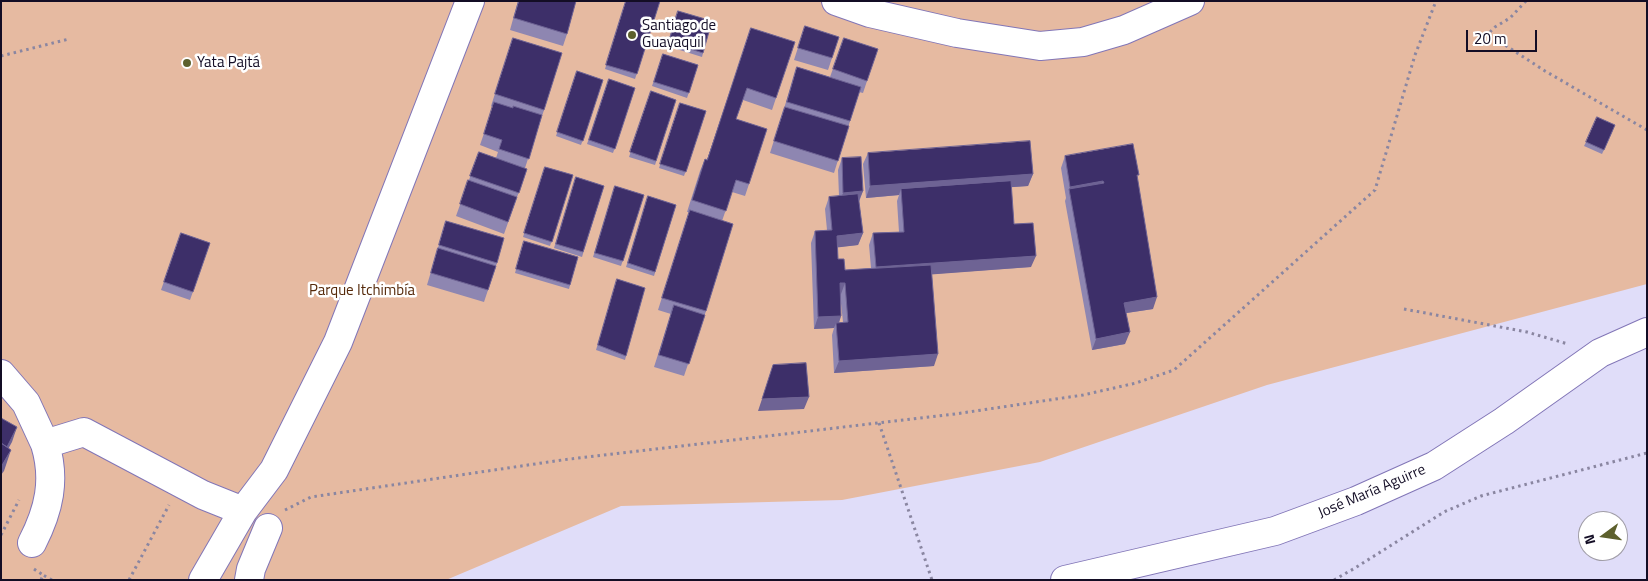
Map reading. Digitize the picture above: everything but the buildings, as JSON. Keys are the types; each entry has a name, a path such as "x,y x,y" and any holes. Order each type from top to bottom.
{"street":[{"path":"836,1 870,13 957,33 1040,46 1083,42 1124,30 1190,1"},
{"path":"203,580 243,511 274,470 338,342 468,4"},
{"name":"José María Aguirre","path":"1065,580 1274,531 1356,501 1434,466 1504,422 1600,353 1647,332"},
{"path":"1,374 26,403 45,444 48,455 50,491 46,511 32,543"},
{"path":"45,444 84,432 203,495 243,511"},
{"path":"249,580 251,570 268,528"}],"path":[{"path":"268,528 281,513 311,497 562,460 955,414 1083,395 1136,383 1174,370 1375,190 1415,55 1436,1"},
{"path":"1526,1 1510,18 1495,27 1488,34 1545,71 1647,130"},
{"path":"1,56 69,39"},
{"path":"1404,308 1527,332 1600,353"},
{"path":"879,423 932,580"},
{"path":"1334,580 1444,512 1481,496 1647,454"},
{"path":"129,580 180,483"},
{"path":"1,535 22,491"},
{"path":"41,580 43,576 52,580"}],"green space":[{"name":"Parque Itchimbía","path":"1,1 1647,1 1647,284 1267,385 1040,462 842,500 621,506 446,580 1,580"}],"place":[{"name":"Santiago de Guayaquil","path":"632,35"},
{"name":"Yata Pajtá","path":"187,63"}]}
